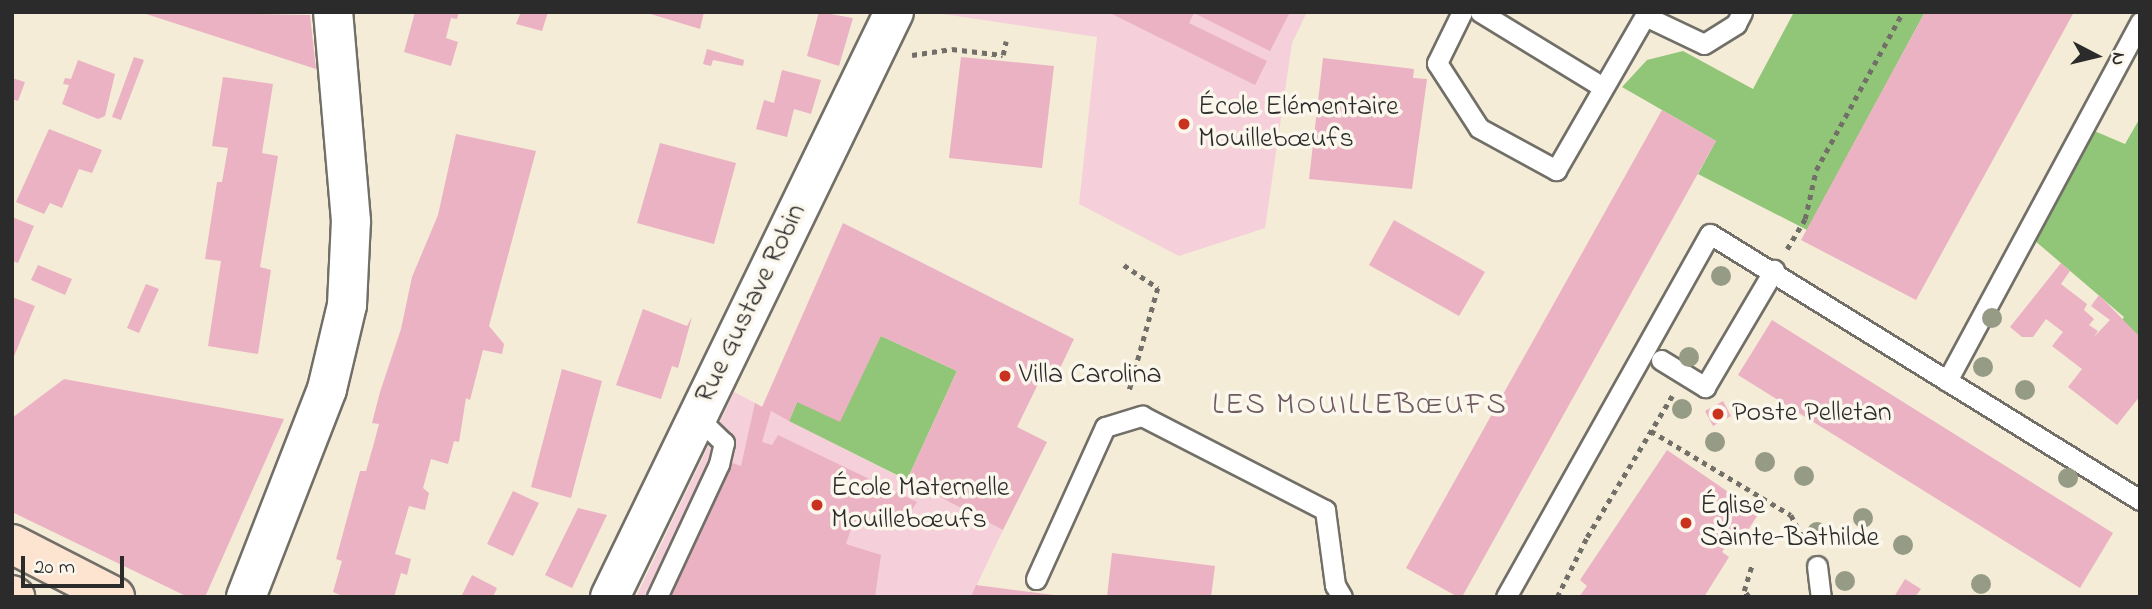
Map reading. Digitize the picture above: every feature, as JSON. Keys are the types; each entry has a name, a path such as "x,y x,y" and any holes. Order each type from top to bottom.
{"main road":[{"path":"12,544 115,597"}],"street":[{"path":"246,597 327,388 347,305 351,221 333,12"},
{"name":"Rue Gustave Robin","path":"610,597 894,12"}],"lane":[{"path":"1462,12 1437,63 1479,128 1556,170 1642,14 1704,44 1736,23 1742,12"},
{"path":"1480,12 1603,87"},
{"path":"1947,381 2140,22"},
{"path":"1506,597 1710,234 1774,270 2140,500"},
{"path":"1661,360 1705,387 1774,270"},
{"path":"1035,579 1105,427 1142,416 1325,510 1335,586 1342,597"},
{"path":"657,597 719,464 724,443 697,417"},
{"path":"1817,566 1821,597"}],"path":[{"path":"1774,270 1805,219 1816,170 1903,12"},
{"path":"919,54 952,49 1003,55 1006,41"},
{"path":"1119,423 1157,288 1124,265"},
{"path":"1557,597 1587,537 1685,374"},
{"path":"1651,431 1791,515 1817,566"},
{"path":"1749,597 1744,591 1752,565"}],"shaded area":[{"name":"École Elémentaire Mouillebœufs","path":"930,12 1307,12 1292,43 1265,228 1179,256 1079,204 1097,37"},
{"name":"École Maternelle Mouillebœufs","path":"734,392 1003,530 971,597 636,597"}],"green space":[{"path":"1794,12 1925,12 1807,230 1698,174 1716,141 1622,87 1647,60 1683,51 1753,89"},
{"path":"2140,118 2140,337 2121,321 2124,317 2034,240 2092,130 2125,144"},
{"path":"881,336 957,371 907,480 789,421 797,402"}],"building":[{"path":"415,12 459,12 457,19 451,18 446,38 458,42 451,66 404,52"},
{"path":"521,12 548,12 542,31 516,24"},
{"path":"644,12 704,12 700,29"},
{"path":"819,12 853,18 839,66 807,56"},
{"path":"1108,12 1290,12 1270,51 1194,13 1189,23 1267,61 1255,85"},
{"path":"1925,12 2074,12 1916,300 1801,240"},
{"path":"143,13 310,15 316,69"},
{"path":"707,49 744,60 743,66 713,60 711,66 703,64"},
{"path":"134,57 144,60 121,120 112,117"},
{"path":"961,57 1054,66 1042,168 949,158"},
{"path":"1323,58 1414,69 1413,78 1427,79 1412,189 1309,179"},
{"path":"78,60 115,74 105,116 98,119 62,104 69,85 63,84 65,78 71,79"},
{"path":"782,70 821,80 811,114 794,109 787,137 756,129 764,100 774,103"},
{"path":"223,77 273,84 262,153 278,156 260,267 271,270 258,354 208,346 221,261 205,259 217,182 222,182 228,148 212,146"},
{"path":"12,78 25,82 18,101 12,99"},
{"path":"1662,110 1716,141 1462,597 1458,597 1406,568"},
{"path":"49,129 102,150 92,173 79,169 62,208 50,203 44,214 16,202"},
{"path":"456,134 536,151 489,326 504,344 502,354 483,350 470,400 466,398 459,442 454,441 448,464 431,459 423,488 429,493 425,510 409,506 395,554 411,559 407,575 401,573 394,597 345,597 333,592 342,561 336,559 360,471 366,471 374,443 379,424 372,423 380,392 401,329 412,277 438,215"},
{"path":"660,143 736,163 714,244 637,223"},
{"path":"12,217 34,226 18,263 12,261"},
{"path":"1394,220 1485,272 1459,316 1369,265"},
{"name":"Villa Carolina","path":"843,223 1074,339 1052,385 1040,380 1017,427 1047,442 1003,530 907,480 957,371 881,336 840,422 797,402 789,421 771,411 762,442 772,445 778,435 917,502 900,529 853,523 846,544 881,555 875,597 671,597 729,462 741,466 755,403 762,407"},
{"path":"2061,263 2070,271 2061,284 2087,304 2084,310 2094,319 2089,325 2098,331 2094,337 2110,320 2091,306 2099,295 2140,337 2140,396 2117,425 2068,387 2082,369 2052,346 2063,332 2046,319 2033,337 2022,337 2010,327"},
{"path":"38,265 72,279 65,295 31,280"},
{"path":"146,284 159,289 139,333 127,328"},
{"path":"12,297 35,306 12,361"},
{"path":"643,309 687,326 692,317 678,368 672,366 661,399 616,385"},
{"path":"1772,320 2113,533 2080,588 1738,375"},
{"path":"562,369 602,381 571,498 531,487"},
{"path":"64,379 284,419 205,597 188,597 12,512 12,418"},
{"name":"Poste Pelletan","path":"1723,401 1731,416 1713,426 1705,411"},
{"name":"Église Sainte-Bathilde","path":"1667,450 1759,513 1743,538 1735,532 1722,552 1729,557 1704,597 1579,597 1587,586 1580,580"},
{"path":"513,491 539,503 513,556 487,544"},
{"path":"578,508 607,515 572,588 545,575"},
{"path":"1112,553 1215,566 1211,597 1107,597"},
{"path":"472,575 497,588 493,597 461,597"},
{"path":"1905,579 1921,589 1915,597 1894,597"},
{"path":"976,585 1054,595 1054,597 971,597"}],"place":[{"name":"École Elémentaire Mouillebœufs","path":"1184,124"},
{"name":"Villa Carolina","path":"1005,376"},
{"name":"Poste Pelletan","path":"1718,414"},
{"name":"École Maternelle Mouillebœufs","path":"817,505"},
{"name":"Église Sainte-Bathilde","path":"1686,523"}],"district":[{"name":"LES MOUILLEBŒUFS","path":"1360,406"}]}
